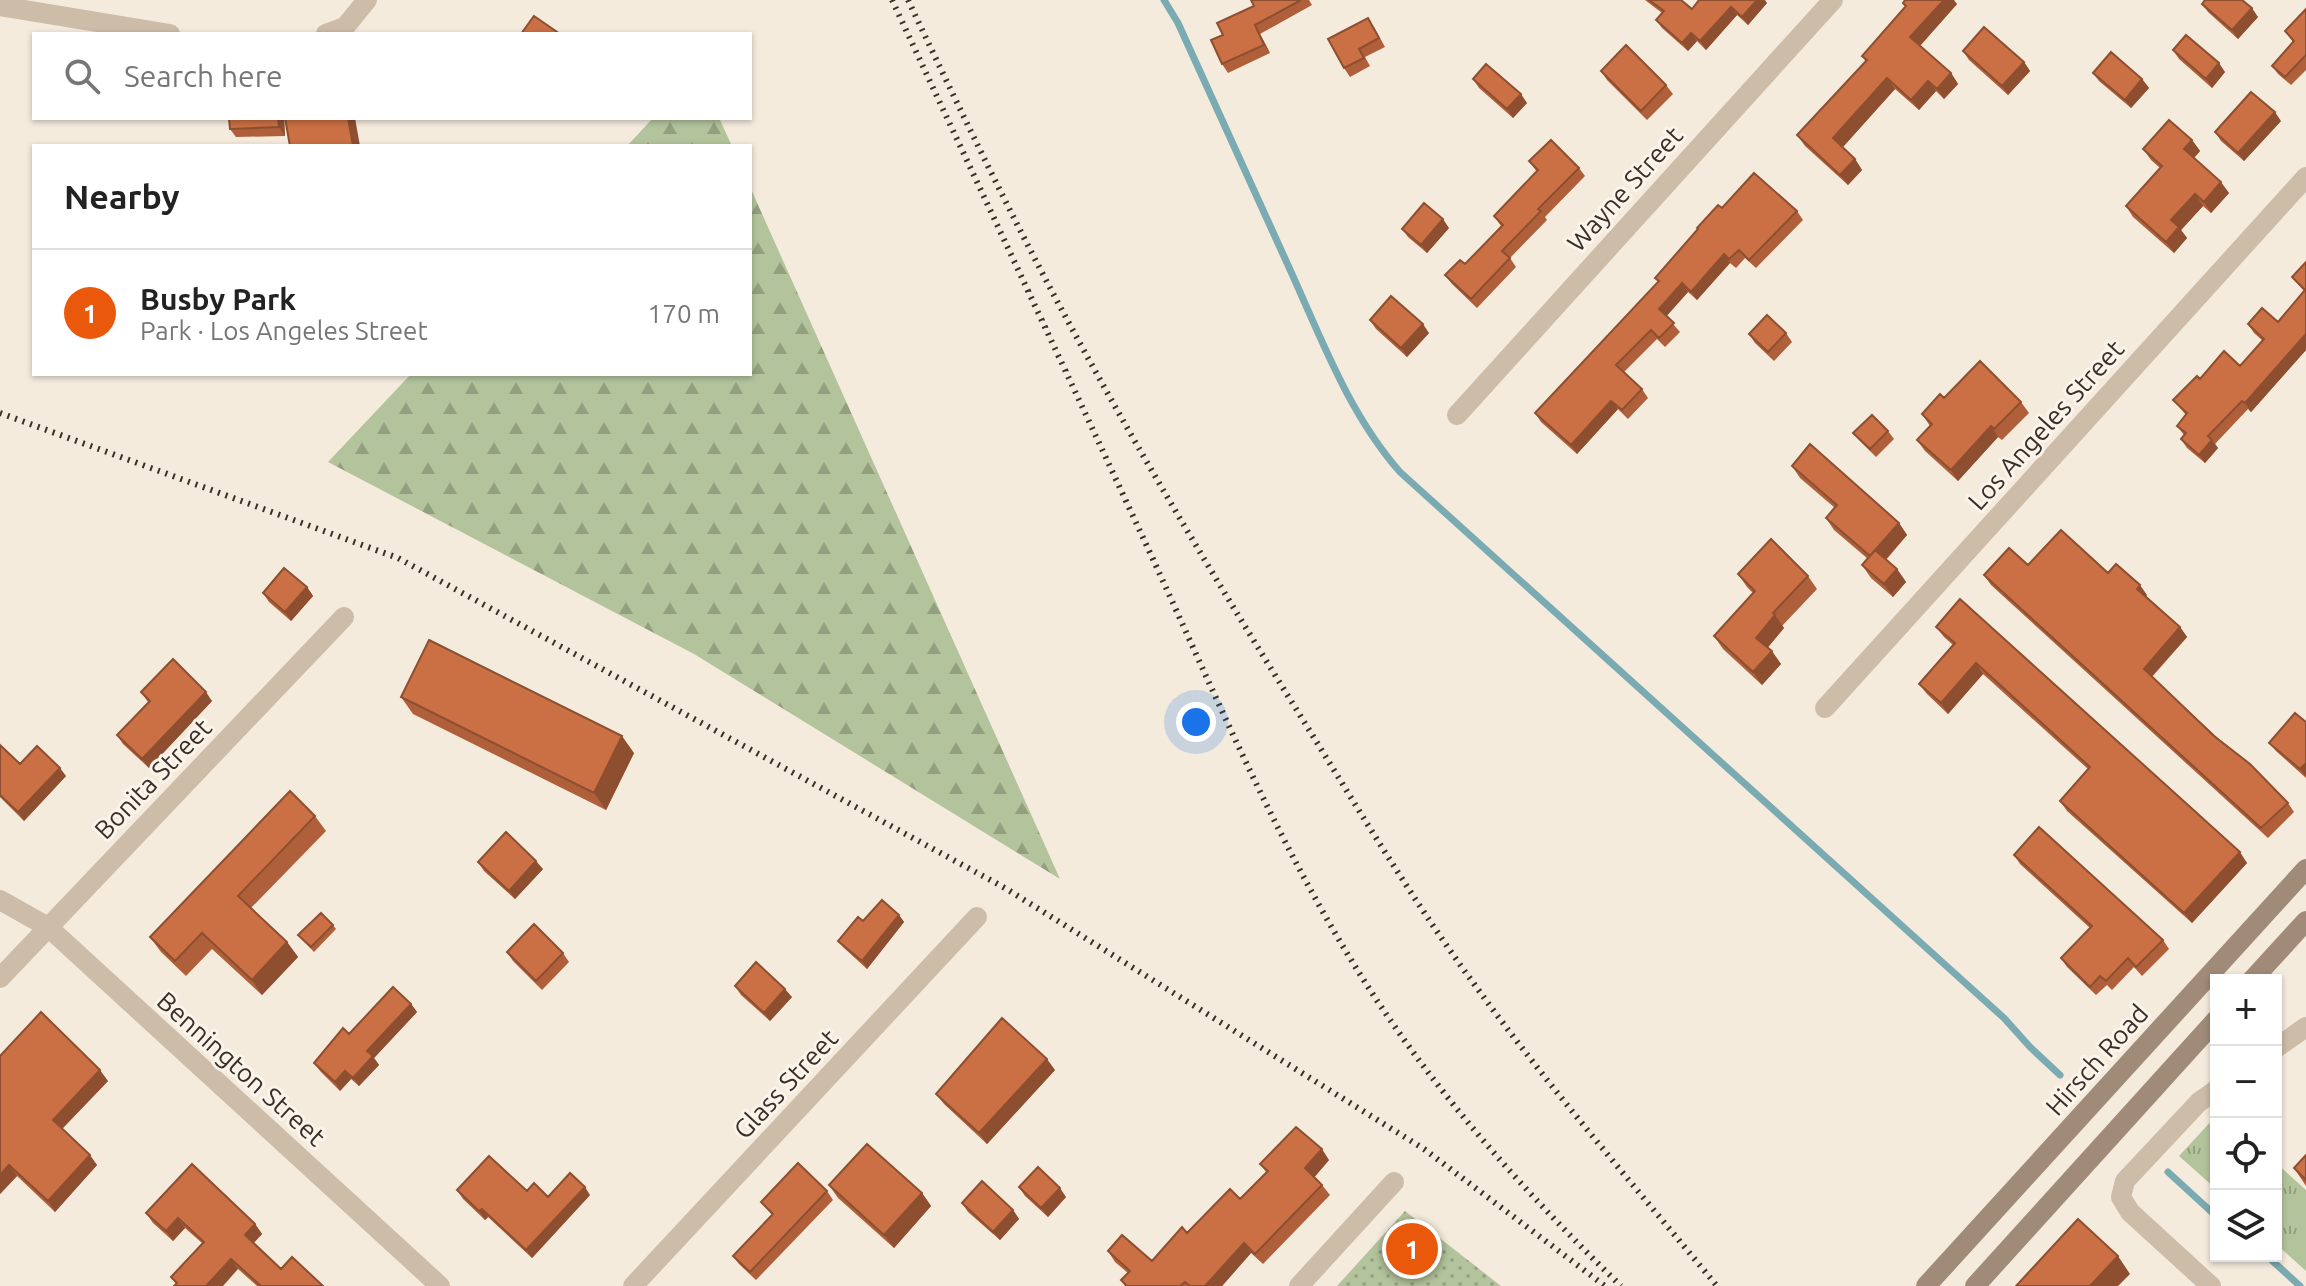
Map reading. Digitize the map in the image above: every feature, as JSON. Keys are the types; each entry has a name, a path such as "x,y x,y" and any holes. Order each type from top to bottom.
{"main road":[{"name":"Hirsch Road","path":"1926,1286 2306,869"},
{"path":"2257,974 2306,921"},
{"path":"1975,1286 2210,1027"}],"street":[{"path":"331,32 345,27 367,0"},
{"name":"Wayne Street","path":"1457,415 1833,0"},
{"path":"0,6 158,32"},
{"name":"Los Angeles Street","path":"1825,708 2306,177"},
{"name":"Bonita Street","path":"0,978 344,617"},
{"name":"Bennington Street","path":"0,900 48,927 440,1286"},
{"name":"Glass Street","path":"633,1286 977,917"},
{"path":"2279,1046 2306,1027"},
{"path":"2210,1094 2199,1102 2125,1181 2121,1197 2130,1212 2211,1286"},
{"path":"1299,1286 1394,1182"}],"green space":[{"path":"651,120 720,120 731,144 629,144"},
{"path":"752,191 1060,879 694,654 328,462 409,376 752,376"},
{"path":"2210,1122 2210,1184 2179,1156"},
{"path":"2282,1168 2306,1190 2306,1271 2282,1249"},
{"path":"1405,1211 1501,1286 1337,1286"}],"building":[{"path":"1251,0 1301,0 1255,25 1264,45 1222,64 1211,40 1223,35 1217,23 1254,6"},
{"path":"1649,0 1681,0 1692,9 1699,0 1757,0 1742,17 1731,7 1700,41 1691,33 1682,43 1656,20 1664,11"},
{"path":"1905,0 1944,0 1910,37 1951,73 1937,89 1928,81 1911,100 1887,78 1833,138 1855,159 1840,175 1797,135 1867,60 1862,56 1906,6 1903,3"},
{"path":"2205,0 2242,0 2252,8 2232,30 2202,4"},
{"path":"2306,9 2306,55 2285,77 2272,66 2294,41 2285,31"},
{"path":"534,16 557,32 522,32"},
{"path":"1368,18 1379,38 1359,49 1364,58 1344,68 1328,39"},
{"path":"1984,27 2024,62 2002,86 1963,51"},
{"path":"2186,35 2219,63 2206,79 2173,50"},
{"path":"1626,45 1666,85 1641,111 1601,71"},
{"path":"2111,52 2142,79 2125,100 2093,73"},
{"path":"1486,64 1521,94 1507,109 1473,79"},
{"path":"2251,92 2275,112 2238,153 2215,132"},
{"path":"229,120 278,120 279,127 230,129"},
{"path":"285,120 348,120 353,144 290,144"},
{"path":"2169,120 2192,140 2184,149 2221,182 2204,202 2195,194 2171,220 2179,227 2166,242 2126,206 2162,166 2143,149"},
{"path":"1551,140 1579,168 1502,251 1510,258 1471,299 1445,275 1460,260 1465,264 1503,225 1494,216 1538,170 1529,161"},
{"path":"1754,173 1797,211 1749,260 1739,250 1729,259 1724,254 1691,292 1682,283 1659,309 1674,323 1659,338 1651,330 1616,365 1642,389 1622,410 1611,401 1571,445 1535,413 1659,281 1655,278 1697,228 1718,205 1722,208"},
{"path":"1424,203 1443,219 1421,245 1402,229"},
{"path":"2306,262 2306,334 2245,403 2242,401 2208,436 2212,440 2199,455 2181,439 2186,433 2177,426 2187,413 2173,400 2197,376 2200,379 2224,351 2240,366 2264,339 2248,324 2262,308 2278,322 2305,290 2292,277"},
{"path":"1391,296 1423,324 1401,348 1370,320"},
{"path":"1767,315 1786,333 1768,352 1749,334"},
{"path":"1980,361 2021,402 1994,429 1991,426 1951,470 1917,440 1932,424 1922,414 1940,394 1944,398"},
{"path":"1872,415 1888,431 1870,449 1853,433"},
{"path":"1810,444 1899,523 1870,556 1826,518 1837,505 1792,466"},
{"path":"2061,530 2108,573 2116,564 2140,585 2137,589 2180,627 2144,669 2214,736 2250,764 2288,803 2261,828 1984,575 2009,548 2028,565"},
{"path":"1771,539 1808,576 1773,613 1775,615 1756,638 1772,651 1753,672 1714,636 1755,591 1738,574"},
{"path":"1875,550 1897,569 1884,584 1862,565"},
{"path":"284,568 307,587 285,612 263,593"},
{"path":"1960,599 2240,852 2184,913 2060,801 2090,767 1976,663 1941,703 1919,684 1955,643 1936,627"},
{"path":"429,640 622,736 594,793 401,697"},
{"path":"173,659 206,692 142,759 117,735 150,701 141,692"},
{"path":"2295,713 2306,722 2306,763 2300,769 2269,743"},
{"path":"0,745 20,764 37,746 60,768 18,812 0,795"},
{"path":"290,791 315,816 238,896 287,942 252,980 202,933 175,961 150,937"},
{"path":"2039,827 2163,940 2136,967 2128,958 2106,981 2100,976 2090,987 2061,958 2092,926 2014,855"},
{"path":"506,832 536,861 509,891 478,862"},
{"path":"882,900 899,915 862,961 838,941 858,917 863,921"},
{"path":"321,913 333,925 311,947 298,935"},
{"path":"534,924 563,953 536,981 507,952"},
{"path":"756,962 785,989 764,1013 735,986"},
{"path":"393,987 411,1004 367,1051 373,1056 353,1078 345,1071 335,1082 314,1063 343,1028 349,1034"},
{"path":"41,1012 100,1070 53,1120 90,1155 48,1201 9,1165 0,1175 0,1056"},
{"path":"1002,1018 1047,1059 979,1133 936,1094"},
{"path":"1296,1127 1322,1149 1305,1168 1322,1185 1255,1254 1244,1243 1205,1286 1190,1286 1185,1282 1180,1286 1127,1286 1121,1280 1130,1271 1108,1251 1122,1235 1152,1261 1182,1227 1187,1233 1230,1189 1240,1199 1268,1171 1260,1164"},
{"path":"867,1144 922,1193 884,1235 829,1185"},
{"path":"2306,1155 2306,1180 2294,1168"},
{"path":"489,1156 527,1191 534,1183 548,1197 570,1173 585,1187 526,1250 457,1190"},
{"path":"798,1163 827,1191 750,1272 733,1256 773,1214 761,1202"},
{"path":"192,1164 255,1224 245,1235 281,1269 292,1257 323,1286 261,1286 231,1259 206,1286 174,1286 177,1283 171,1277 204,1242 178,1218 166,1231 146,1213"},
{"path":"1038,1167 1060,1188 1041,1208 1019,1187"},
{"path":"982,1181 1013,1210 993,1232 962,1203"},
{"path":"2078,1219 2118,1256 2090,1286 2016,1286"}],"waterway":[{"path":"1164,0 1178,23 1339,378 1366,427 1400,472 2004,1018 2060,1075"},
{"path":"2168,1172 2210,1210"},
{"path":"2274,1262 2300,1286"}],"railway":[{"path":"892,0 1242,753 1326,918 1386,1014 1447,1097 1548,1213 1621,1286"},
{"path":"908,0 1011,212 1106,391 1200,552 1385,852 1453,955 1535,1064 1717,1286"},
{"path":"0,413 398,558 1005,888 1424,1149 1605,1286"}],"place":[{"name":"Busby Park","path":"1412,1249"}]}
